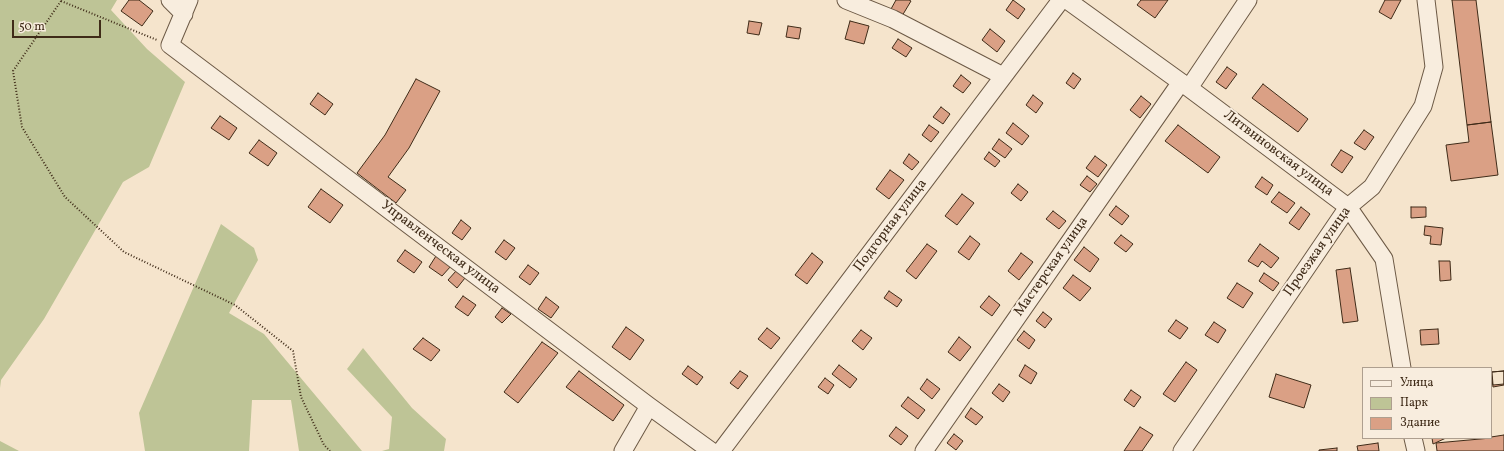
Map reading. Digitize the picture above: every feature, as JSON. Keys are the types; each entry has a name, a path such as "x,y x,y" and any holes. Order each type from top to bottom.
{"street":[{"path":"170,0 186,7 170,45"},
{"path":"846,0 893,19 1003,76"},
{"name":"Подгорная улица","path":"721,451 1061,0"},
{"name":"Литвиновская улица","path":"1067,0 1185,85 1348,207 1384,259 1402,367"},
{"name":"Мастерская улица","path":"924,451 1185,85 1248,0"},
{"name":"Проезжая улица","path":"1182,451 1348,207 1372,187 1423,106 1434,66 1426,0"},
{"name":"Управленческая улица","path":"170,45 649,406 711,451"},
{"path":"623,451 649,406"},
{"path":"1414,439 1416,451"}],"path":[{"path":"170,45 61,1 14,71 22,127 65,197 124,252 235,305 293,351 301,397 324,445 330,451"}],"green space":[{"path":"0,0 117,0 111,10 147,49 185,82 149,167 123,182 44,319 1,380 0,388"},
{"path":"221,224 254,248 258,260 229,313 264,334 362,451 299,451 291,400 252,400 249,451 145,451 139,413"},
{"path":"363,348 412,408 446,439 444,451 382,451 389,449 392,417 347,369"},
{"path":"0,441 19,451 0,451"}],"building":[{"path":"129,0 139,0 153,11 142,26 121,11"},
{"path":"896,0 911,1 902,16 891,9"},
{"path":"1013,0 1025,9 1018,19 1006,10"},
{"path":"1141,0 1168,0 1155,18 1137,5"},
{"path":"1385,0 1401,0 1391,19 1379,12"},
{"path":"1452,0 1476,0 1491,122 1467,125"},
{"path":"749,21 762,23 759,35 747,33"},
{"path":"850,21 869,26 864,44 845,39"},
{"path":"788,26 801,28 799,39 786,37"},
{"path":"990,29 1005,41 997,52 982,40"},
{"path":"898,39 912,48 906,57 892,48"},
{"path":"1227,67 1237,74 1226,89 1216,82"},
{"path":"1073,73 1081,79 1074,89 1066,83"},
{"path":"961,75 971,83 963,93 953,86"},
{"path":"416,79 440,91 409,148 388,177 406,190 396,203 357,173 385,135"},
{"path":"1263,84 1308,119 1298,132 1252,98"},
{"path":"318,93 333,104 325,115 310,104"},
{"path":"1033,95 1043,103 1036,113 1026,105"},
{"path":"1141,96 1151,104 1140,118 1130,110"},
{"path":"941,107 950,114 943,124 933,117"},
{"path":"220,116 237,128 229,140 211,128"},
{"path":"1491,122 1498,175 1451,181 1446,145 1469,142 1467,125"},
{"path":"1013,123 1029,136 1022,145 1006,133"},
{"path":"929,125 939,132 931,142 922,135"},
{"path":"1178,125 1220,157 1208,173 1165,141"},
{"path":"1364,130 1374,137 1365,150 1354,143"},
{"path":"999,139 1012,149 1005,158 992,149"},
{"path":"259,140 277,153 268,166 249,153"},
{"path":"1341,150 1353,157 1342,173 1331,165"},
{"path":"989,152 1000,161 995,167 984,159"},
{"path":"909,154 919,162 912,170 903,163"},
{"path":"1095,156 1107,165 1098,177 1086,168"},
{"path":"890,170 904,180 889,199 876,189"},
{"path":"1087,176 1097,184 1090,192 1080,185"},
{"path":"1262,177 1273,185 1267,195 1255,187"},
{"path":"1018,184 1028,192 1021,201 1011,193"},
{"path":"321,189 343,205 330,223 308,207"},
{"path":"1279,192 1295,203 1287,213 1271,202"},
{"path":"962,194 974,203 957,225 945,216"},
{"path":"1116,206 1129,216 1122,225 1109,215"},
{"path":"1301,207 1310,214 1299,230 1289,223"},
{"path":"1411,207 1426,207 1426,217 1411,218"},
{"path":"1053,211 1066,221 1059,229 1046,219"},
{"path":"461,220 471,228 462,240 452,233"},
{"path":"1425,226 1443,228 1441,245 1430,244 1431,236 1424,235"},
{"path":"1121,235 1133,244 1126,252 1114,243"},
{"path":"970,236 980,244 969,260 958,252"},
{"path":"504,240 515,248 506,260 495,252"},
{"path":"927,244 937,251 916,279 906,271"},
{"path":"1260,244 1279,258 1271,268 1262,261 1258,267 1248,261"},
{"path":"1084,247 1099,259 1090,272 1074,260"},
{"path":"405,250 422,262 414,273 397,261"},
{"path":"812,253 823,262 807,284 795,275"},
{"path":"1021,253 1033,262 1019,280 1008,271"},
{"path":"436,256 451,266 442,276 429,267"},
{"path":"1439,261 1450,261 1451,280 1440,281"},
{"path":"528,265 539,273 530,285 519,277"},
{"path":"1350,268 1358,321 1343,323 1336,270"},
{"path":"456,271 465,278 457,288 448,280"},
{"path":"1264,273 1279,283 1273,291 1259,281"},
{"path":"1073,275 1091,288 1080,301 1063,288"},
{"path":"1237,283 1253,293 1243,308 1227,298"},
{"path":"889,291 902,300 897,307 884,298"},
{"path":"463,296 476,305 468,316 455,307"},
{"path":"989,296 1000,305 992,316 980,307"},
{"path":"546,297 559,307 551,318 538,309"},
{"path":"502,308 511,314 502,323 495,317"},
{"path":"1043,312 1052,319 1045,328 1036,321"},
{"path":"1176,320 1188,328 1180,339 1168,331"},
{"path":"1214,322 1226,330 1218,343 1205,335"},
{"path":"626,327 644,340 630,360 612,347"},
{"path":"767,328 780,338 771,349 758,339"},
{"path":"1438,329 1439,344 1421,345 1420,330"},
{"path":"861,330 872,338 863,350 852,341"},
{"path":"1024,331 1035,340 1029,349 1017,340"},
{"path":"959,337 971,347 960,361 948,352"},
{"path":"423,338 440,350 431,361 413,349"},
{"path":"542,342 558,353 518,403 504,392"},
{"path":"1186,362 1197,370 1175,402 1163,394"},
{"path":"839,365 857,379 850,388 832,374"},
{"path":"1025,365 1037,373 1031,384 1019,376"},
{"path":"688,366 703,377 697,385 682,374"},
{"path":"579,371 624,405 613,421 566,387"},
{"path":"740,371 748,376 738,389 730,383"},
{"path":"1504,371 1504,384 1493,385 1492,372"},
{"path":"1504,371 1504,385 1493,387 1492,372"},
{"path":"1276,374 1311,385 1304,408 1269,397"},
{"path":"825,378 834,385 828,394 818,387"},
{"path":"927,379 940,389 932,399 920,389"},
{"path":"999,384 1010,392 1003,402 992,393"},
{"path":"1131,390 1141,397 1134,407 1124,400"},
{"path":"908,397 925,410 918,419 901,406"},
{"path":"971,408 983,417 976,425 965,417"},
{"path":"896,427 908,436 901,445 889,436"},
{"path":"1140,427 1153,435 1142,451 1124,451"},
{"path":"954,434 963,441 956,450 947,443"},
{"path":"1504,435 1504,451 1437,451 1436,443 1492,439 1492,437"},
{"path":"1432,439 1444,439 1433,444"},
{"path":"1378,443 1379,451 1358,451 1357,446"},
{"path":"1337,448 1337,451 1319,451 1319,450"}]}
